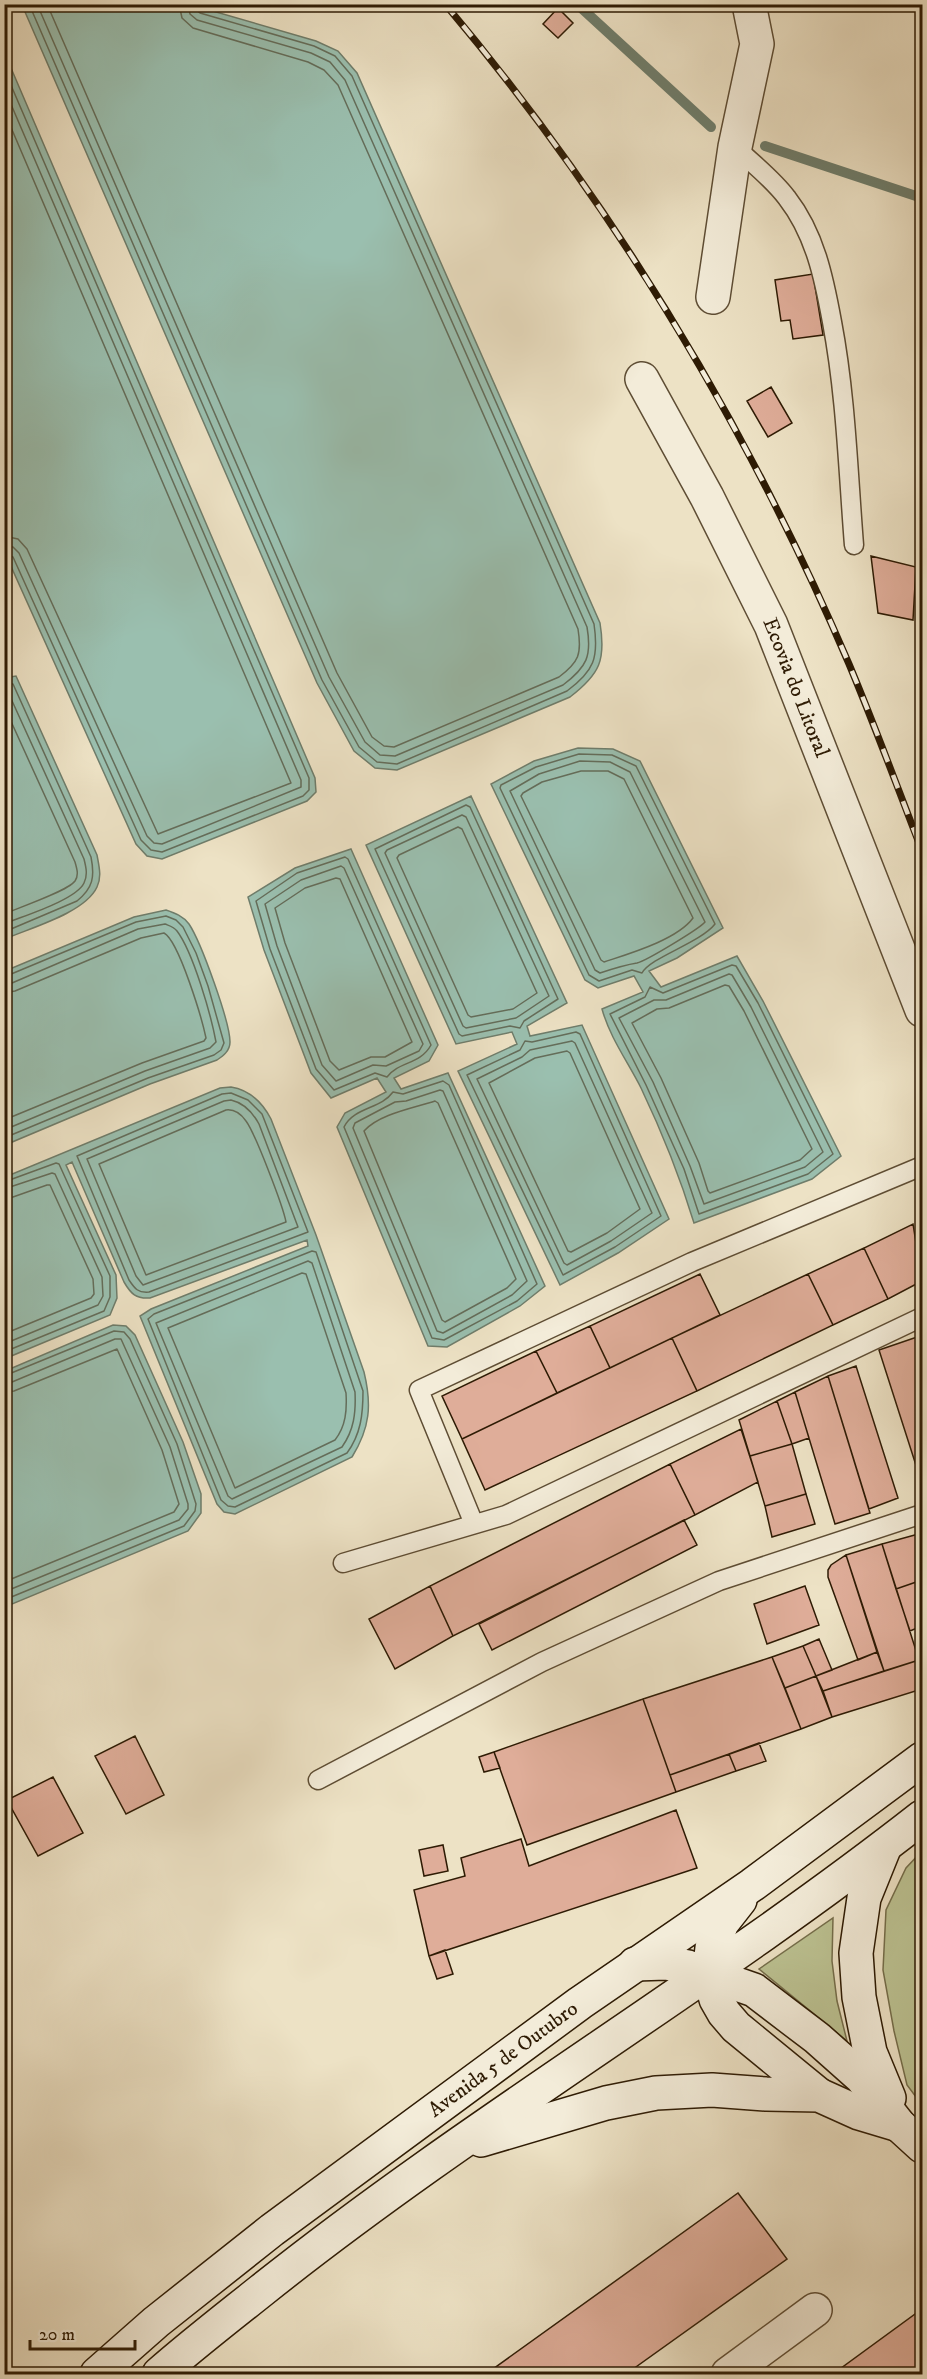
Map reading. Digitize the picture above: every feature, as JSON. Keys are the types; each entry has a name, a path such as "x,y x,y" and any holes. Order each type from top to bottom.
{"street":[{"path":"712,297 735,147 758,44 749,4"},
{"name":"Ecovia do Litoral","path":"642,379 707,497 771,625 922,1010"},
{"name":"Avenida 5 de Outubro","path":"97,2374 156,2322 273,2230 580,2003 752,1885 922,1760"},
{"name":"Avenida 5 de Outubro","path":"159,2374 301,2259 447,2151 709,1974 922,1817"},
{"path":"885,1846 864,1898 856,1953 859,1997 870,2052 911,2135"},
{"path":"752,1885 722,1923 712,1948 709,1974 716,1999 724,2013 736,2027 819,2095 911,2135"},
{"path":"635,1964 666,1963 688,1967 754,1990 783,2011 861,2078 911,2135"},
{"path":"447,2151 587,2108 656,2094 712,2090 819,2095"},
{"path":"728,2374 815,2310"}],"lane":[{"path":"735,147 787,198 810,235 824,275 839,359 848,446 854,545"},
{"path":"474,1524 419,1390 692,1262 922,1166"},
{"path":"343,1563 506,1515 922,1317"},
{"path":"318,1780 542,1662 719,1581 922,1514"}],"shaded area":[{"path":"922,1851 922,2105 907,2085 883,1970 886,1910 906,1868"},
{"path":"833,1918 832,1961 837,2001 847,2041 759,1969"}],"water":[{"path":"22,5 192,5 316,41 338,51 357,73 600,623 601,657 594,673 580,689 570,697 397,770 375,768 354,751 317,683"},
{"path":"5,54 315,778 316,792 307,801 162,859 147,856 136,844 5,553"},
{"path":"16,676 97,855 100,875 97,887 81,905 56,919 5,939 4,678"},
{"path":"578,748 613,749 640,761 723,928 677,958 649,971 661,987 737,956 763,1001 841,1156 812,1179 694,1223 677,1172 656,1121 641,1088 614,1040 602,1009 643,992 634,976 598,988 585,980 491,784 534,761"},
{"path":"471,796 567,1003 527,1026 530,1036 582,1025 669,1219 618,1253 560,1285 458,1071 517,1044 512,1032 456,1044 366,845"},
{"path":"351,849 438,1045 429,1061 394,1078 401,1089 448,1073 545,1286 520,1306 447,1347 428,1346 337,1127 345,1113 386,1092 377,1078 331,1098 311,1073 264,950 248,897 295,868"},
{"path":"166,910 187,921 194,933 214,982 229,1032 230,1045 227,1051 217,1060 150,1084 5,1145 5,971 134,917"},
{"path":"231,1087 255,1098 271,1119 316,1235 364,1372 368,1395 366,1426 352,1457 235,1514 224,1512 217,1504 140,1316 151,1309 308,1246 307,1240 150,1298 137,1297 124,1282 72,1162 66,1165 116,1275 117,1298 110,1315 4,1359 5,1177 220,1088"},
{"path":"113,1325 126,1326 135,1335 183,1442 201,1494 201,1513 188,1531 5,1607 5,1371"}],"building":[{"path":"558,8 573,23 558,38 543,24"},
{"path":"813,274 823,335 793,339 790,320 781,321 775,280"},
{"path":"771,387 792,423 768,437 747,401"},
{"path":"871,556 916,567 913,620 878,613"},
{"path":"913,1224 922,1281 888,1299 864,1248"},
{"path":"864,1248 888,1299 833,1325 808,1274"},
{"path":"700,1274 720,1315 610,1368 590,1326"},
{"path":"808,1274 833,1325 697,1391 672,1338"},
{"path":"590,1326 610,1368 557,1393 536,1351"},
{"path":"920,1336 922,1344 922,1484 879,1350"},
{"path":"672,1338 697,1391 485,1490 462,1439"},
{"path":"536,1351 557,1393 462,1439 442,1396"},
{"path":"856,1366 898,1498 869,1509 828,1376"},
{"path":"828,1376 870,1513 835,1524 795,1392"},
{"path":"795,1392 809,1438 792,1444 777,1401"},
{"path":"777,1401 792,1444 750,1456 739,1420"},
{"path":"741,1429 758,1482 695,1515 670,1464"},
{"path":"792,1444 806,1494 765,1506 750,1456"},
{"path":"670,1464 695,1515 453,1636 430,1586"},
{"path":"806,1494 815,1524 772,1537 765,1506"},
{"path":"684,1520 697,1545 492,1650 479,1624"},
{"path":"922,1533 922,1580 896,1589 882,1544"},
{"path":"882,1544 919,1660 884,1671 846,1555"},
{"path":"846,1555 877,1652 858,1660 828,1577 831,1565"},
{"path":"922,1580 922,1626 910,1631 896,1589"},
{"path":"430,1586 453,1636 395,1669 369,1619"},
{"path":"805,1586 819,1625 767,1644 754,1604"},
{"path":"819,1639 832,1670 816,1676 803,1646"},
{"path":"803,1646 816,1676 785,1688 772,1657"},
{"path":"877,1652 884,1671 823,1691 816,1676"},
{"path":"772,1657 801,1729 670,1775 643,1699"},
{"path":"919,1660 922,1671 922,1689 832,1717 823,1691"},
{"path":"816,1676 832,1717 801,1729 785,1688"},
{"path":"643,1699 676,1792 527,1845 494,1752"},
{"path":"135,1736 164,1795 126,1814 95,1756"},
{"path":"759,1743 766,1761 736,1771 729,1754"},
{"path":"494,1752 500,1768 484,1772 479,1757"},
{"path":"729,1754 736,1771 676,1792 670,1775"},
{"path":"53,1777 83,1833 38,1856 7,1800"},
{"path":"676,1810 697,1868 429,1956 414,1890 465,1876 461,1858 521,1839 529,1866"},
{"path":"443,1845 448,1871 424,1876 419,1850"},
{"path":"445,1950 453,1974 437,1979 429,1956"},
{"path":"738,2193 787,2259 626,2374 486,2374"},
{"path":"922,2309 922,2374 833,2374"}],"waterway":[{"path":"577,4 711,127"},
{"path":"765,146 922,198"}],"railway":[{"path":"445,4 506,79 564,157 619,237 671,319 720,403 809,575 859,687 922,851"}]}
